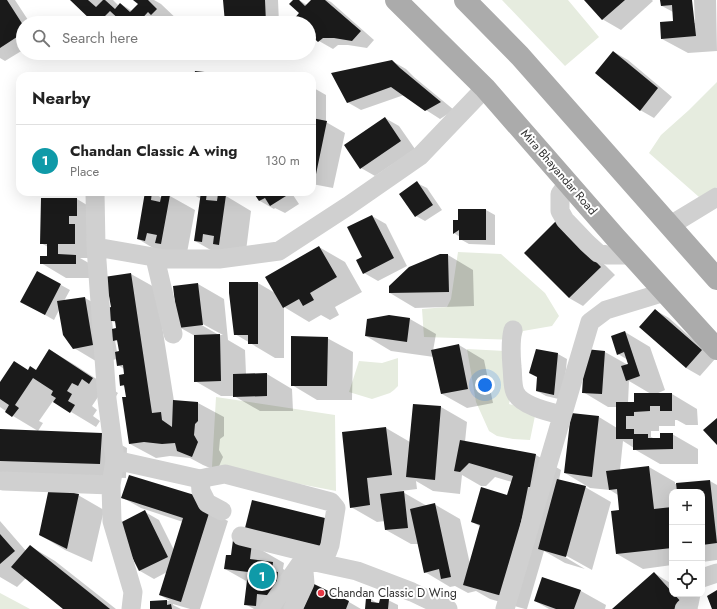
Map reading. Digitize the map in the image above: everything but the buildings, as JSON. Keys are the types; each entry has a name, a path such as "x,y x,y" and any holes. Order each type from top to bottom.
{"main road":[{"name":"Mira Bhayandar Road","path":"396,0 485,88 631,255 717,349"},
{"path":"465,0 520,56 717,280"}],"street":[{"path":"96,247 165,259 219,259 279,251 348,206 420,156 485,88"},
{"path":"95,196 96,247 107,399 115,460 111,485 112,521 133,592 131,609"},
{"path":"669,226 717,197"},
{"path":"155,258 173,334"},
{"path":"505,609 590,322 606,310 664,292"},
{"path":"512,330 511,353 515,393 521,400 528,404 562,416"},
{"path":"115,460 200,479 225,474 331,502 336,508 328,553 322,556 241,536"},
{"path":"200,479 201,491 208,503 222,511"},
{"path":"3,481 111,485"},
{"path":"269,609 303,560"},
{"path":"293,609 306,583 303,560"},
{"path":"303,560 357,571 412,592 448,609"},
{"path":"705,577 717,573"},
{"path":"684,609 690,604 691,597"}],"shaded area":[{"path":"502,0 568,0 599,37 565,66"},
{"path":"717,82 717,187 699,197 649,153 661,135"},
{"path":"458,252 501,254 545,293 559,316 552,326 523,331 520,340 424,337 422,309 447,307 451,299"},
{"path":"467,349 505,351 511,396 509,404 536,411 530,440 497,436 489,431 476,402"},
{"path":"398,358 398,386 390,393 372,399 349,392 359,361 382,363"},
{"path":"216,397 335,415 336,491 212,467"},
{"path":"0,593 30,609 0,609"}],"place":[{"name":"Chandan Classic A wing","path":"262,576"},
{"name":"Chandan Classic D Wing","path":"321,593"}]}
